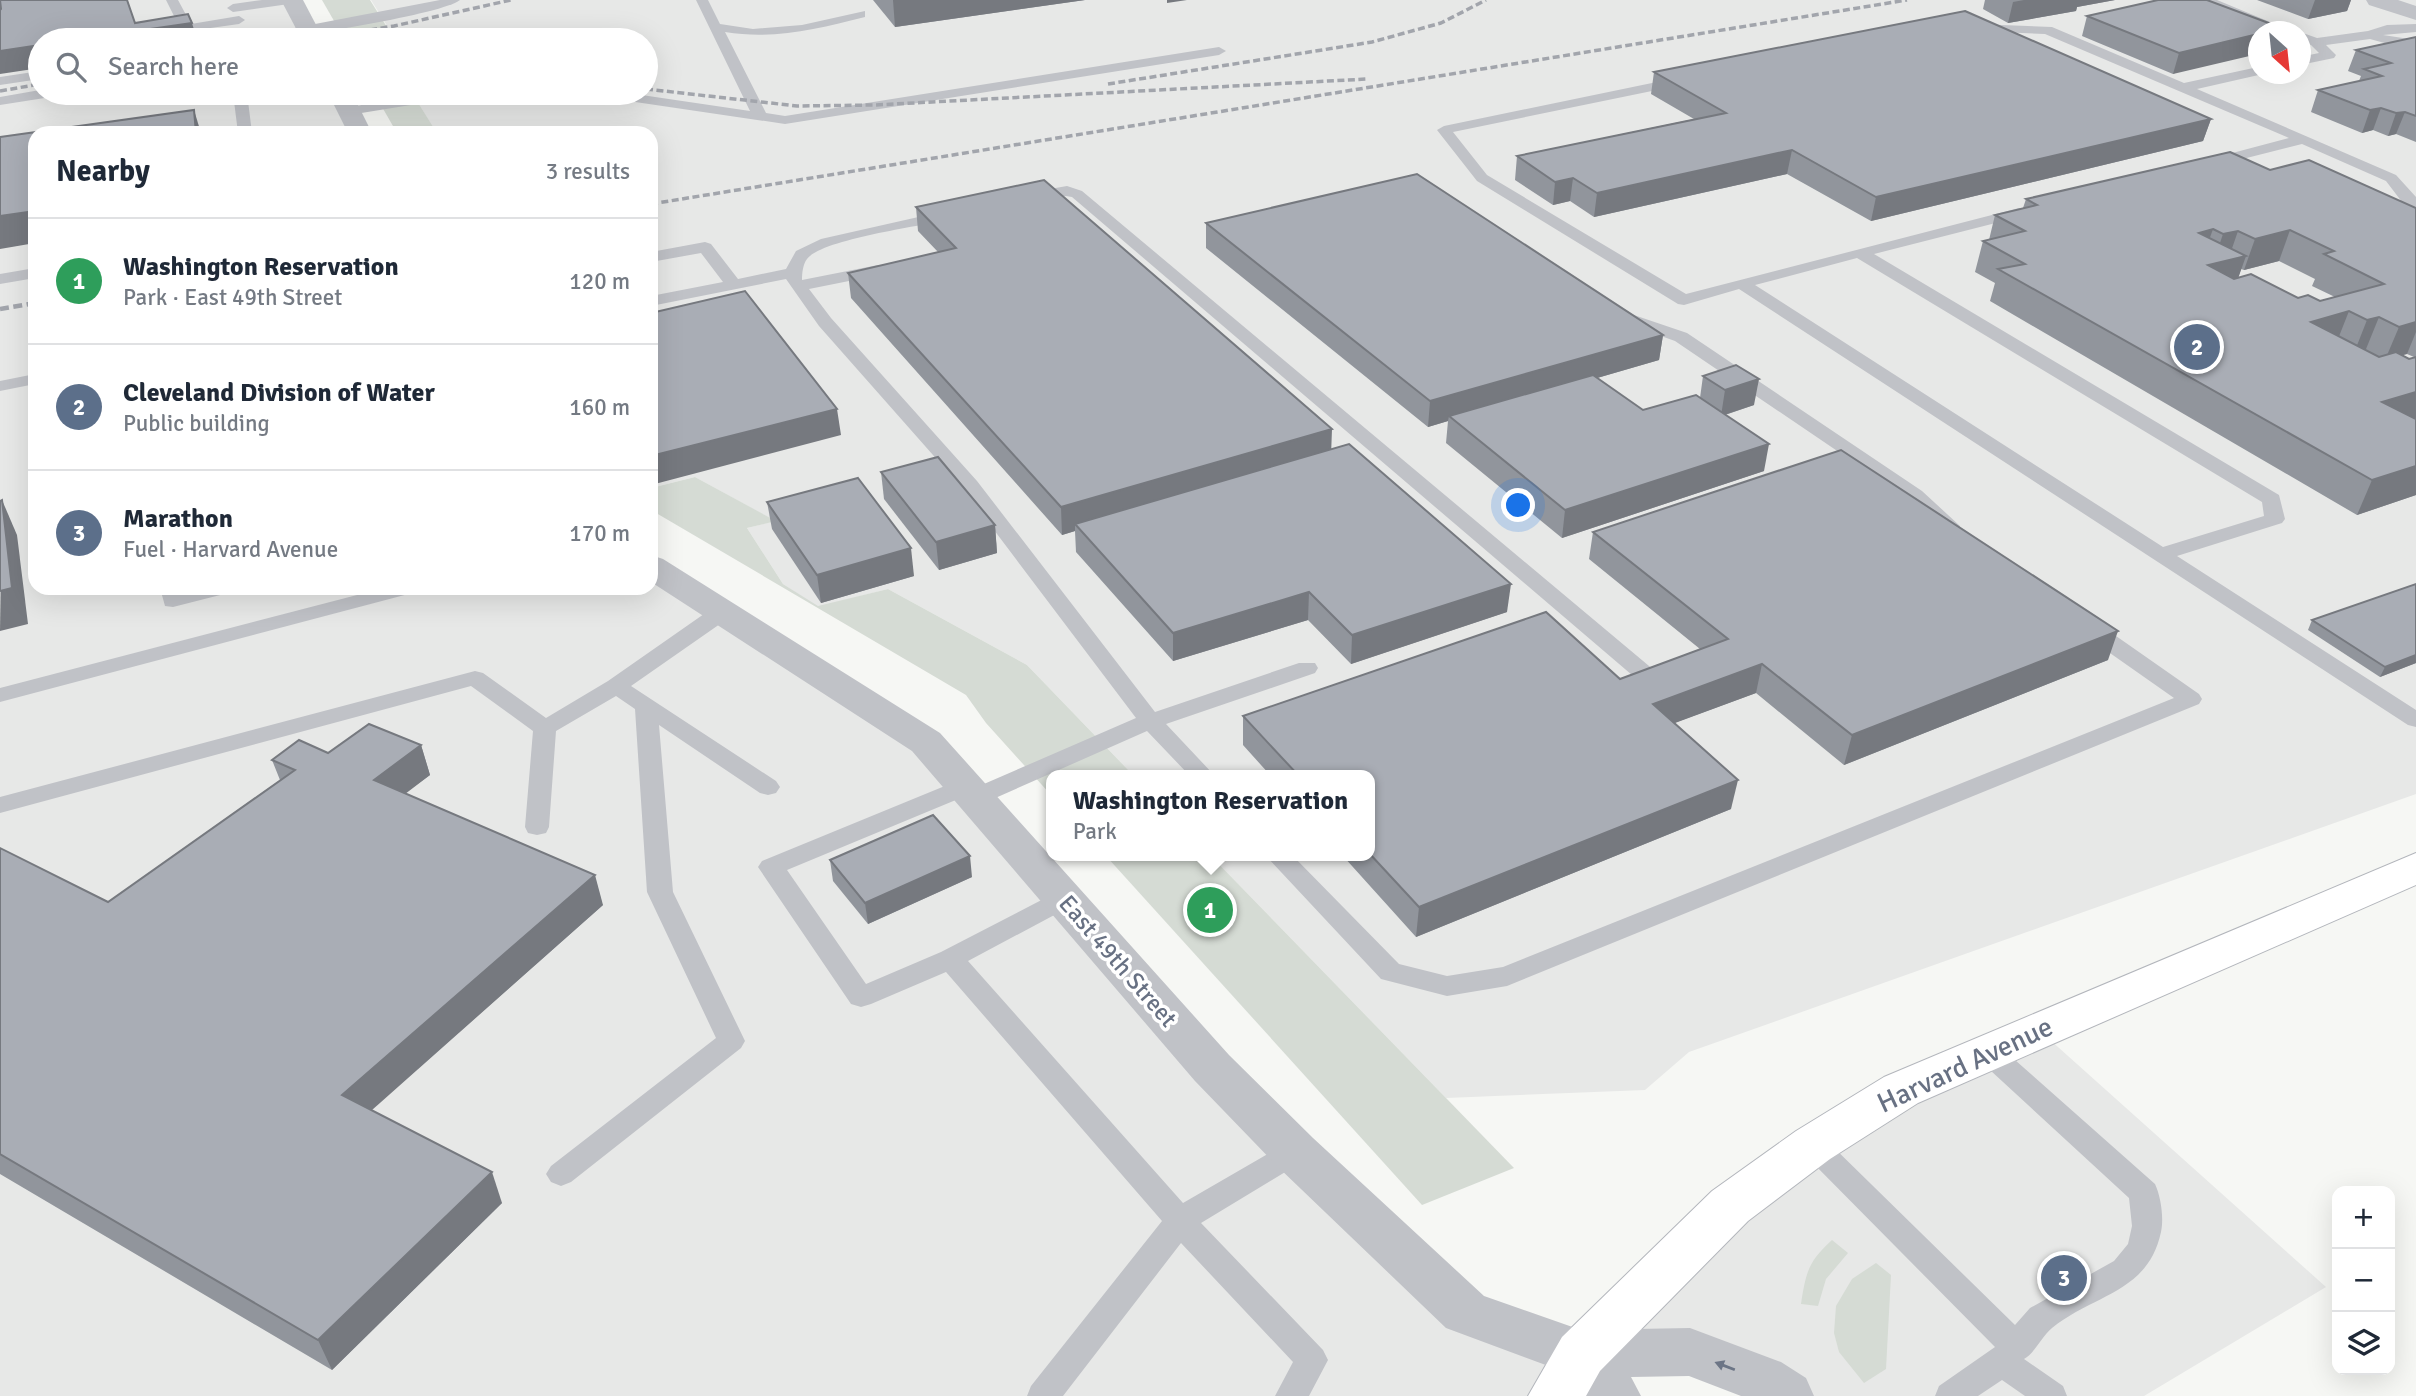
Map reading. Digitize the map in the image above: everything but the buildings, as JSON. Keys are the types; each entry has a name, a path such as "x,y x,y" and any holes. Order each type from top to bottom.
{"main road":[{"name":"Harvard Avenue","path":"1569,1375 1730,1206 1813,1145 1901,1090 2416,868"}],"street":[{"path":"291,0 307,28"},
{"path":"2376,0 2416,13"},
{"name":"East 49th Street","path":"658,571 926,742 1212,1068 1295,1152 1465,1312 1569,1375"},
{"path":"1569,1375 1690,1352 1761,1380 1786,1396"},
{"path":"1569,1375 1613,1396"}],"lane":[{"path":"172,0 186,28"},
{"path":"189,28 234,10 291,0"},
{"path":"340,28 454,0"},
{"path":"702,0 761,116"},
{"path":"2199,1 2256,21"},
{"path":"234,10 242,28"},
{"path":"716,27 753,33 802,29 860,14"},
{"path":"1955,27 2047,30 2073,25"},
{"path":"2316,42 2370,35 2387,29 2416,29"},
{"path":"2047,30 2391,178 2407,199 2416,203"},
{"path":"2370,35 2399,44 2416,44"},
{"path":"2311,40 2329,55 2311,59"},
{"path":"658,101 785,120 1219,51"},
{"path":"2183,88 2248,73"},
{"path":"0,82 28,77"},
{"path":"1699,77 1444,130 1482,178 1684,300 2048,205"},
{"path":"0,101 28,97"},
{"path":"242,105 244,126"},
{"path":"352,116 404,105"},
{"path":"2196,167 2304,139"},
{"path":"1012,201 1068,191 1077,194 1647,676"},
{"path":"958,213 826,243 803,253 796,280 825,323 970,485 1150,721 1197,770"},
{"path":"658,256 705,247 733,284"},
{"path":"1860,253 2272,499 2275,519 2162,554"},
{"path":"658,300 733,284 796,280 892,267"},
{"path":"0,279 28,274"},
{"path":"1741,283 2416,720"},
{"path":"1611,307 1634,322 1681,337 1915,495 1968,542"},
{"path":"0,386 28,380"},
{"path":"172,595 173,601 197,595"},
{"path":"0,695 382,595"},
{"path":"545,728 616,685 722,612"},
{"path":"1284,861 1390,972 1447,986 1507,976 2192,699 2069,613"},
{"path":"1063,899 950,959 861,997 771,867 1150,721 1307,668"},
{"path":"0,805 475,678 545,728"},
{"path":"616,685 768,787"},
{"path":"561,1174 731,1041 660,892 646,704"},
{"path":"537,827 545,728"},
{"path":"950,959 1181,1220 1312,1360 1291,1396"},
{"path":"1951,1396 2010,1355 2042,1318 2125,1270 2142,1249 2147,1226 2144,1193 1988,1052"},
{"path":"1813,1145 2051,1396"},
{"path":"1043,1396 1181,1220 1295,1152"}],"shaded area":[{"path":"0,0 292,0 307,28 28,28 28,105 346,105 356,126 28,126 28,595 658,595 658,570 926,742 1449,1298 1581,1354 1730,1206 2039,1030 2326,1287 2144,1396 1786,1396 1690,1352 1556,1396 0,1396"},
{"path":"322,0 370,0 388,28 338,28"},
{"path":"371,0 2416,0 2416,794 1689,1052 1645,1090 1446,1098 1216,861 1375,861 1375,770 1128,770 1027,665 888,589 818,607 783,584 747,528 775,521 695,477 658,486 658,126 432,126 419,105 658,105 658,28 388,28"},
{"path":"381,105 419,105 433,126 393,126"},
{"path":"695,477 776,521 747,528 783,584 818,606 888,589 1027,665 1128,770 1046,770 1046,789 986,723 966,695 658,514 658,486"},
{"path":"1111,861 1216,861 1514,1168 1422,1205"},
{"path":"1832,1240 1848,1253 1826,1279 1818,1306 1801,1304 1809,1268"},
{"path":"1876,1263 1891,1275 1886,1369 1864,1383 1839,1352 1834,1333 1836,1306 1852,1279"}],"railway":[{"path":"382,28 511,0"},
{"path":"1108,84 1372,42 1441,23 1486,0"},
{"path":"658,203 1907,0"},
{"path":"658,90 797,106 875,105 1367,79"},
{"path":"0,91 28,86"},
{"path":"0,309 28,304"}],"place":[{"name":"Cleveland Division of Water","path":"2197,347"},
{"name":"Washington Reservation","path":"1210,910"},
{"name":"Marathon","path":"2064,1278"}]}
